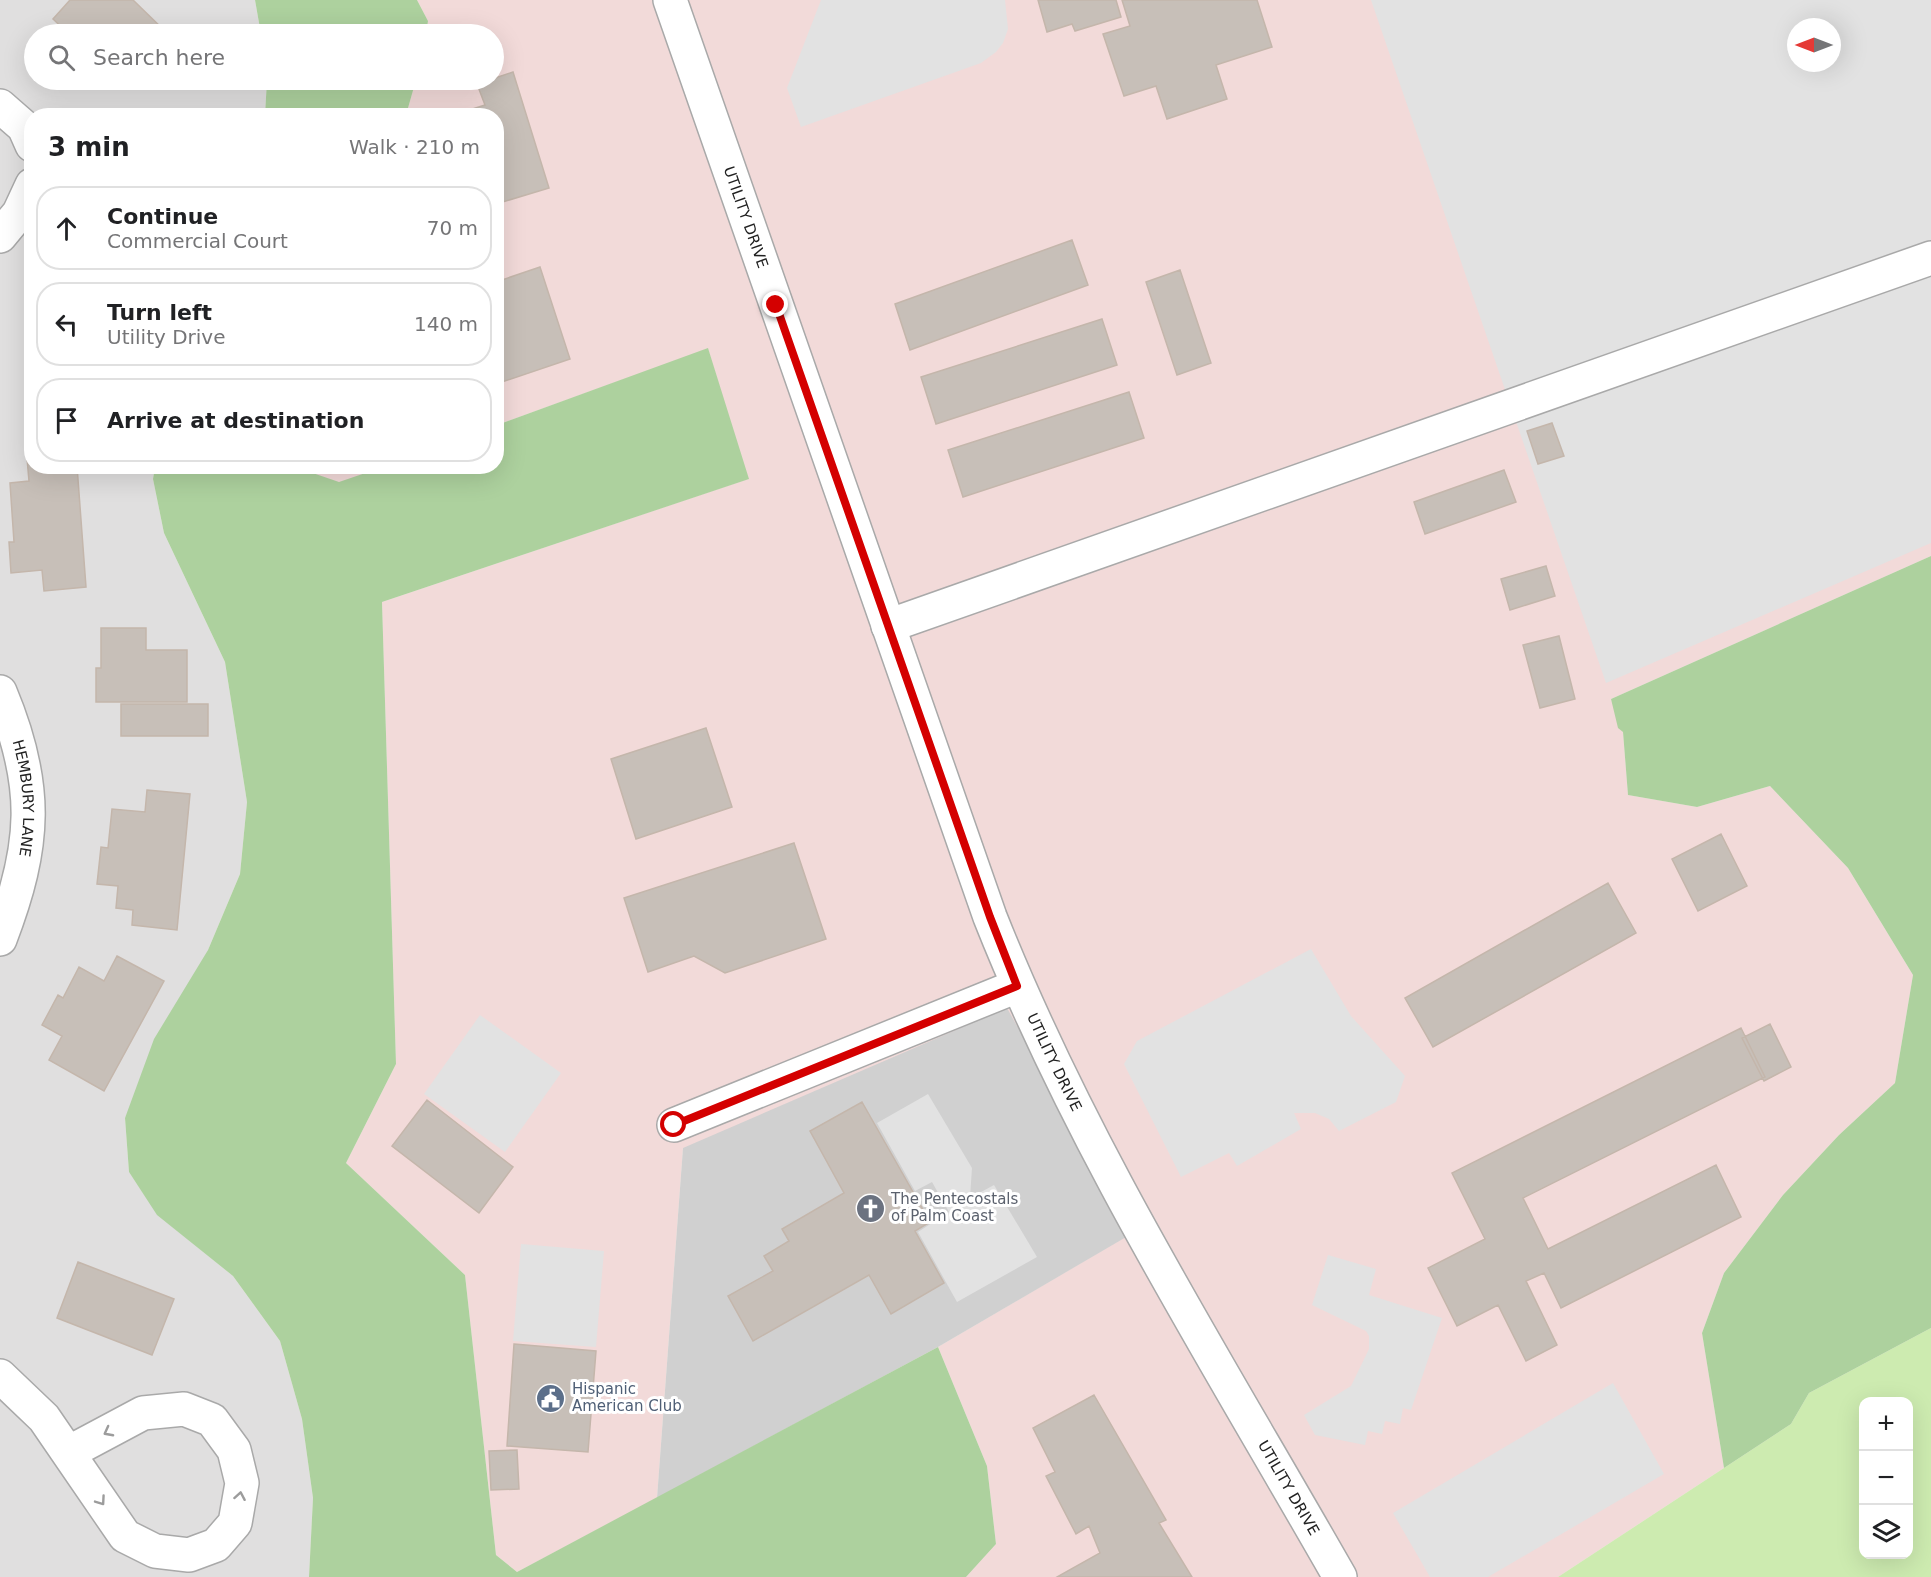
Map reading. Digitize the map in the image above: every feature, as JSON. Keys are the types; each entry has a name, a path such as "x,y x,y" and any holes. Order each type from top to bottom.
{"street":[{"name":"UTILITY DRIVE","path":"670,0 990,917 1017,986 1071,1099 1340,1577"},
{"path":"0,106 24,128"},
{"path":"0,236 19,213 24,203"},
{"path":"888,626 1931,258"},
{"name":"HEMBURY LANE","path":"0,692 13,722 26,772 30,818 24,865 0,939"},
{"path":"674,1125 1017,986"},
{"path":"0,1376 44,1418 68,1453 125,1536 155,1551 189,1555 216,1545 235,1522 242,1483 234,1450 212,1420 184,1409 143,1413 68,1453"}],"shaded area":[{"path":"0,0 255,0 259,24 24,24 24,90 266,90 265,108 24,108 24,474 154,474 164,533 225,662 247,802 240,874 208,950 125,1118 129,1172 158,1215 233,1276 280,1341 302,1419 313,1498 309,1577 0,1577"},
{"path":"417,0 1931,0 1931,556 1611,699 1623,732 1628,795 1697,807 1770,786 1848,868 1913,975 1895,1083 1839,1135 1783,1195 1724,1273 1702,1333 1724,1468 1558,1577 966,1577 996,1544 987,1466 938,1347 1132,1233 683,1148 657,1498 517,1572 496,1555 465,1275 346,1163 396,1064 382,602 748,479 708,349 504,422 504,108 408,108 413,90 504,90 504,24 428,24"},
{"path":"821,0 1005,0 1008,29 1003,43 996,52 981,63 801,127 787,88"},
{"path":"1371,0 1931,0 1931,543 1606,683"},
{"path":"315,474 364,474 339,483"},
{"path":"1311,949 1351,1016 1405,1076 1396,1102 1339,1131 1329,1119 1315,1113 1294,1113 1301,1129 1237,1166 1229,1153 1181,1177 1124,1064 1137,1041"},
{"path":"1007,1008 1133,1233 938,1347 657,1498 683,1148"},
{"path":"480,1015 561,1073 505,1152 424,1094"},
{"path":"928,1094 972,1168 970,1198 994,1185 1037,1257 957,1302 918,1232 949,1212 932,1182 915,1191 877,1123"},
{"path":"521,1244 604,1251 596,1347 513,1341"},
{"path":"1328,1255 1376,1269 1369,1295 1442,1318 1411,1410 1403,1408 1400,1424 1385,1421 1382,1434 1368,1431 1365,1445 1315,1435 1304,1415 1351,1386 1369,1349 1369,1336 1366,1331 1312,1305"},
{"path":"1613,1383 1664,1474 1488,1577 1430,1577 1393,1513"}],"green space":[{"path":"255,0 417,0 428,21 428,24 259,24"},
{"path":"266,90 413,90 408,108 265,108"},
{"path":"708,348 749,479 382,602 396,1064 346,1163 465,1275 496,1555 517,1572 938,1347 987,1466 996,1544 966,1577 309,1577 313,1498 302,1419 280,1341 233,1276 157,1215 129,1172 125,1118 154,1039 208,950 240,874 247,802 225,662 164,533 154,474 316,474 339,482 362,474 504,474 504,422"},
{"path":"1931,556 1931,1328 1809,1393 1791,1424 1724,1468 1702,1333 1724,1273 1783,1195 1839,1135 1895,1083 1913,975 1848,868 1770,786 1697,807 1628,795 1623,732 1618,728 1611,699"},
{"path":"1931,1328 1931,1577 1558,1577 1791,1424 1809,1393"}],"building":[{"path":"70,0 133,0 158,24 58,24 53,19"},
{"path":"1038,0 1116,0 1121,17 1075,31 1072,24 1047,32"},
{"path":"1122,0 1257,0 1272,47 1216,65 1227,99 1167,119 1156,86 1124,96 1103,34 1130,26"},
{"path":"513,72 549,188 504,202 504,108 476,108 485,105 479,90 504,90 504,75"},
{"path":"1072,240 1088,285 910,350 895,304"},
{"path":"540,267 570,359 504,381 504,279"},
{"path":"1180,270 1211,363 1177,375 1146,282"},
{"path":"1102,319 1117,365 936,424 921,377"},
{"path":"1129,392 1144,438 963,497 948,450"},
{"path":"1552,423 1564,456 1538,464 1527,431"},
{"path":"1504,470 1516,502 1425,534 1414,502"},
{"path":"28,474 78,474 86,587 44,591 42,570 11,573 9,542 14,542 10,483 29,481"},
{"path":"1546,566 1555,596 1510,610 1501,579"},
{"path":"101,628 146,628 146,650 187,650 187,702 96,702 96,668 101,668"},
{"path":"1559,636 1575,699 1540,708 1523,645"},
{"path":"121,704 208,704 208,736 121,736"},
{"path":"706,728 732,807 636,839 611,759"},
{"path":"147,790 190,794 177,930 132,925 133,910 116,908 118,886 97,884 101,847 108,848 112,809 145,812"},
{"path":"1721,834 1747,886 1698,911 1672,859"},
{"path":"794,843 826,939 725,973 694,956 648,972 624,898"},
{"path":"1608,883 1636,933 1433,1047 1405,998"},
{"path":"117,956 164,981 104,1091 49,1060 62,1036 42,1025 58,995 63,998 79,967 104,981"},
{"path":"1770,1024 1791,1067 1764,1081 1742,1038"},
{"path":"1741,1028 1765,1077 1523,1198 1548,1249 1716,1165 1741,1217 1561,1308 1544,1273 1526,1281 1557,1345 1526,1361 1498,1305 1457,1326 1428,1268 1485,1239 1452,1173"},
{"path":"427,1100 513,1167 479,1213 392,1146"},
{"name":"The Pentecostals of Palm Coast","path":"862,1102 930,1222 915,1231 944,1283 891,1314 869,1275 753,1341 728,1296 773,1271 764,1256 789,1241 782,1229 844,1193 810,1131"},
{"path":"78,1262 174,1299 152,1355 57,1318"},
{"name":"Hispanic American Club","path":"514,1344 596,1351 588,1452 507,1446"},
{"path":"1094,1395 1166,1520 1159,1523 1192,1577 1057,1577 1100,1553 1089,1526 1076,1534 1046,1476 1055,1472 1033,1428"},
{"path":"517,1450 519,1489 491,1490 489,1451"}],"place":[{"name":"The Pentecostals of Palm Coast","path":"870,1208"},
{"name":"Hispanic American Club","path":"551,1398"}],"route":[{"path":"674,1125 1017,986 990,917 776,305"}]}
